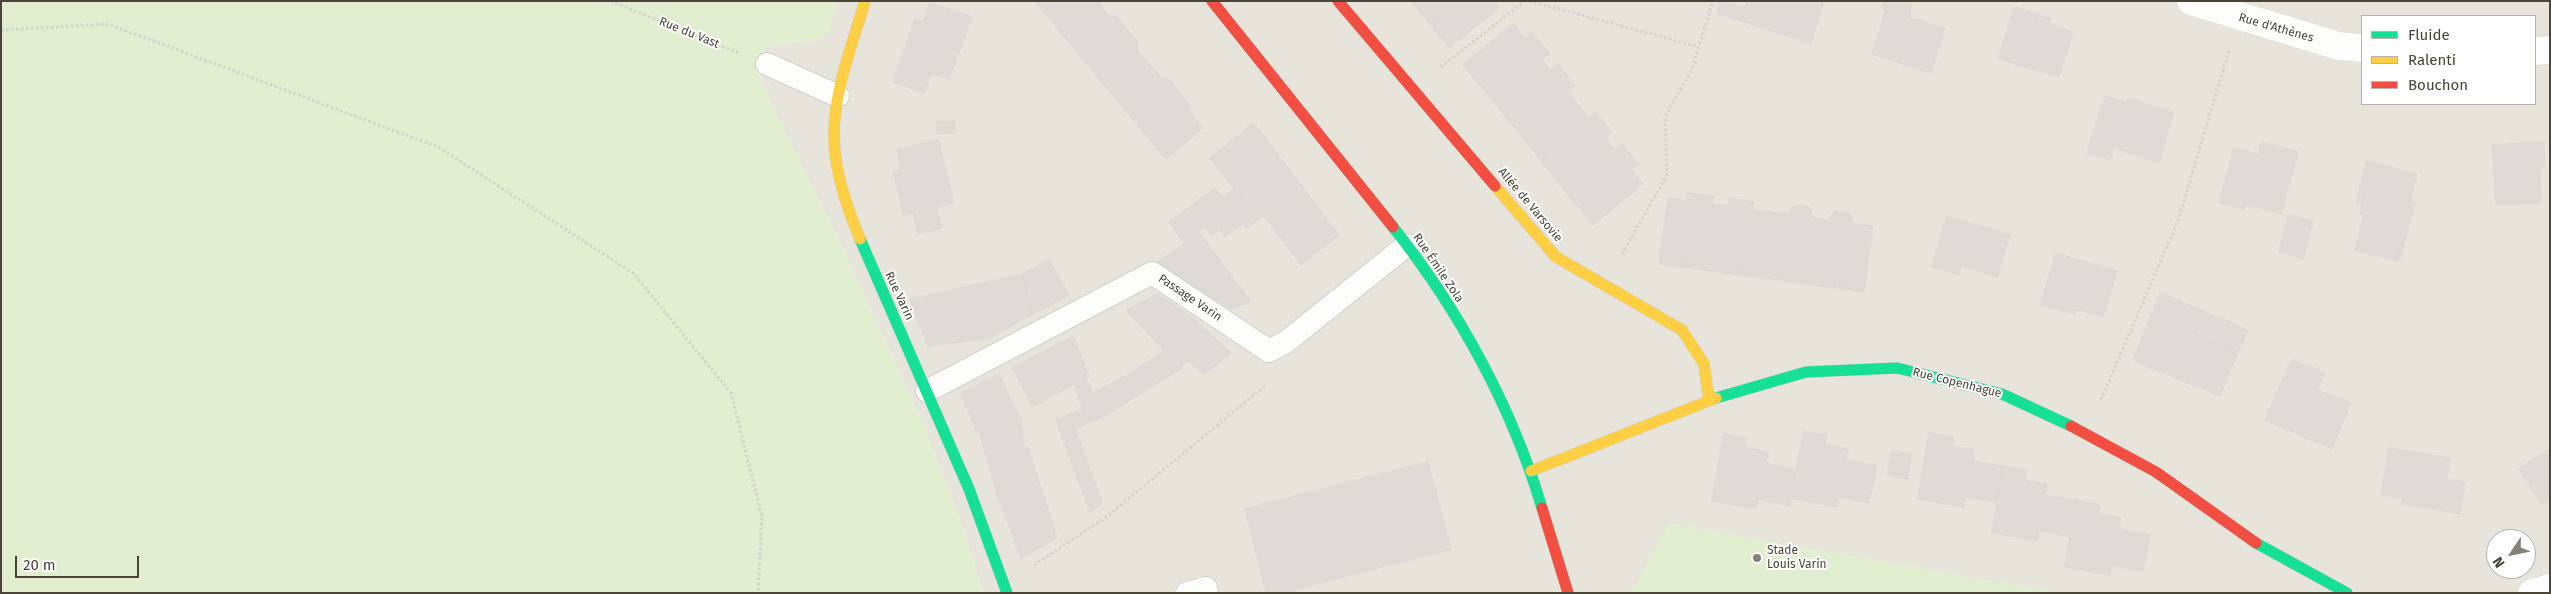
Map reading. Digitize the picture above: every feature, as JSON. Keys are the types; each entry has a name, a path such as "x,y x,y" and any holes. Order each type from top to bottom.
{"street":[{"name":"Rue Varin","path":"865,1 838,96 834,133 844,200 870,265 969,489 1006,589"},
{"name":"Rue Émile Zola","path":"1212,1 1406,245 1475,347 1531,471 1568,593"},
{"name":"Allée de Varsovie","path":"1338,1 1556,257 1682,330 1704,364 1709,400"},
{"name":"Rue d'Athènes","path":"2191,1 2340,46 2361,48"},
{"path":"2536,51 2550,50"},
{"name":"Rue Copenhague","path":"1531,471 1709,400 1806,372 1896,368 2002,394 2087,433 2156,472 2261,547 2347,593"},
{"path":"2532,593 2550,588"}],"lane":[{"path":"767,64 838,96"},
{"name":"Passage Varin","path":"927,391 1152,273 1269,351 1286,342 1406,245"},
{"path":"1187,593 1206,588 1207,593"}],"path":[{"name":"Rue du Vast","path":"611,1 767,64"},
{"path":"1413,89 1525,1"},
{"path":"1529,1 1698,48"},
{"path":"1604,284 1667,175 1665,117 1692,69 1713,1"},
{"path":"1,30 108,24 438,147 633,273 731,393 762,517 758,593"},
{"path":"2087,433 2179,218 2231,41"},
{"path":"1006,589 1109,515 1287,367 1286,342"}],"shaded area":[{"path":"837,1 2550,1 2550,593 983,593 965,534 923,423 840,243 761,82 765,44 829,32"}],"green space":[{"path":"1,1 837,1 829,32 817,40 771,47 765,44 761,82 840,243 923,423 965,534 983,593 1,593"},
{"name":"Stade Louis Varin","path":"1669,523 2059,593 1631,593"}],"building":[{"path":"1035,1 1097,1 1110,16 1117,17 1138,42 1137,50 1162,79 1169,80 1190,105 1190,112 1203,128 1166,159"},
{"path":"1411,1 1494,1 1499,8 1449,48 1434,30 1441,24 1437,19 1430,24"},
{"path":"1721,1 1745,8 1741,21 1717,14"},
{"path":"1747,1 1824,1 1811,43 1741,21"},
{"path":"1885,1 1910,1 1912,5 1909,17 1945,28 1931,73 1872,54 1886,10 1882,9"},
{"path":"930,3 972,17 949,79 931,73 924,93 893,82 915,19 923,21"},
{"path":"2015,7 2037,14 2035,20 2073,32 2059,77 1998,59"},
{"path":"2037,14 2051,18 2049,24 2035,20"},
{"path":"1437,19 1441,24 1434,30 1430,24"},
{"path":"1513,24 1525,38 1532,32 1550,54 1542,59 1550,70 1558,64 1575,86 1568,92 1589,118 1596,112 1612,132 1606,138 1615,150 1622,144 1638,164 1631,169 1643,184 1593,225 1579,207 1585,202 1580,197 1574,202 1546,168 1552,163 1547,157 1536,154 1520,135 1520,123 1515,118 1510,122 1482,88 1488,83 1483,77 1477,82 1463,65"},
{"path":"1483,77 1488,83 1482,88 1477,82"},
{"path":"2105,96 2127,102 2128,98 2174,112 2159,162 2114,148 2110,160 2087,153"},
{"path":"1515,118 1520,123 1520,135 1510,122"},
{"path":"955,121 955,133 937,134 936,122"},
{"path":"1254,123 1339,235 1301,265 1264,215 1247,228 1243,223 1225,237 1220,229 1212,235 1205,227 1199,232 1251,302 1231,309 1157,263 1184,243 1169,222 1215,188 1231,207 1242,199 1210,158"},
{"path":"938,140 954,203 936,207 942,228 918,234 913,213 904,215 893,172 901,170 897,150"},
{"path":"2262,142 2298,152 2281,214 2245,204 2244,210 2219,203 2234,148 2258,154"},
{"path":"2544,142 2545,167 2540,167 2541,203 2496,205 2492,145"},
{"path":"1536,154 1547,157 1552,163 1546,168"},
{"path":"2367,161 2417,174 2410,201 2415,203 2404,244 2401,243 2397,261 2355,250 2364,214 2360,214 2365,192 2359,191"},
{"path":"1234,189 1242,199 1231,207 1223,197"},
{"path":"2359,191 2365,192 2363,204 2357,202"},
{"path":"1688,193 1714,196 1712,204 1728,206 1729,198 1754,202 1752,210 1787,214 1795,205 1809,207 1814,218 1828,220 1835,211 1850,213 1854,224 1873,226 1864,292 1842,289 1843,282 1835,281 1834,288 1791,282 1791,275 1784,274 1773,279 1751,277 1741,268 1734,267 1733,274 1689,268 1690,261 1683,260 1682,267 1659,264 1668,198 1687,201"},
{"path":"1580,197 1585,202 1579,207 1574,202"},
{"path":"2289,215 2313,221 2303,259 2279,252"},
{"path":"1947,216 2010,235 1997,277 1961,266 1958,275 1932,267"},
{"path":"2401,243 2404,244 2400,261 2397,261"},
{"path":"2056,253 2117,271 2103,317 2064,306 2062,311 2041,304"},
{"path":"1049,260 1069,295 1032,315 1023,274"},
{"path":"1683,260 1690,261 1689,268 1682,267"},
{"path":"1734,267 1741,268 1751,277 1733,274"},
{"path":"1023,274 1032,315 987,339 928,346 910,300"},
{"path":"1784,274 1791,275 1791,282 1773,279"},
{"path":"1835,281 1843,282 1842,289 1834,288"},
{"path":"2161,293 2180,301 2151,368 2133,360"},
{"path":"1158,294 1195,320 1231,353 1204,375 1188,360 1181,366 1182,368 1101,418 1099,413 1086,418 1074,384 1033,407 1012,367 1073,336 1089,376 1086,377 1093,393 1131,373 1164,351 1126,310"},
{"path":"2180,301 2204,311 2194,334 2238,352 2220,396 2151,368"},
{"path":"2064,306 2076,309 2075,314 2062,311"},
{"path":"2204,311 2248,330 2238,352 2194,334"},
{"path":"2292,359 2325,373 2318,390 2351,403 2332,449 2265,420"},
{"path":"999,374 1019,417 1021,417 1024,449 1028,447 1057,538 1021,558 996,491 979,431 976,432 961,393"},
{"path":"1083,409 1086,418 1099,413 1101,418 1061,434 1056,420"},
{"path":"1075,428 1102,503 1090,512 1061,434"},
{"path":"1804,431 1827,435 1825,445 1848,449 1846,460 1877,466 1869,503 1839,497 1836,507 1791,498"},
{"path":"1929,433 1954,437 1952,446 1974,450 1973,461 2003,466 1997,502 1965,497 1964,507 1918,499"},
{"path":"1724,434 1747,438 1745,447 1768,452 1766,463 1796,470 1789,506 1758,499 1756,509 1712,501"},
{"path":"2389,448 2450,458 2447,479 2465,482 2460,514 2416,506 2417,501 2382,495"},
{"path":"2550,449 2550,500 2542,505 2519,469"},
{"path":"1892,451 1912,454 1907,479 1887,475"},
{"path":"1428,462 1451,549 1282,593 1266,593 1245,509"},
{"path":"2003,466 2027,470 2025,480 2047,484 2046,495 2077,500 2070,537 2039,531 2037,541 1992,533"},
{"path":"2403,499 2417,501 2416,506 2402,504"},
{"path":"2077,500 2100,505 2098,514 2121,518 2119,529 2150,535 2143,571 2112,565 2110,575 2065,567"}],"traffic: fast":[{"path":"1393,227 1440,292 1481,361 1515,433 1530,470 1542,508"},
{"path":"860,239 969,489 1007,593"},
{"path":"1716,398 1806,372 1897,368 2002,394 2071,426"},
{"path":"2256,543 2347,593"}],"traffic: slow":[{"path":"860,239 850,214 838,173 834,132 841,82 865,1"},
{"path":"1495,186 1556,257 1682,330 1704,364 1709,400"},
{"path":"1531,471 1716,398"}],"traffic: jam":[{"path":"1212,1 1393,227"},
{"path":"1338,1 1495,186"},
{"path":"2071,426 2156,472 2256,543"},
{"path":"1542,508 1568,593"}],"place":[{"name":"Stade Louis Varin","path":"1757,558"}]}
